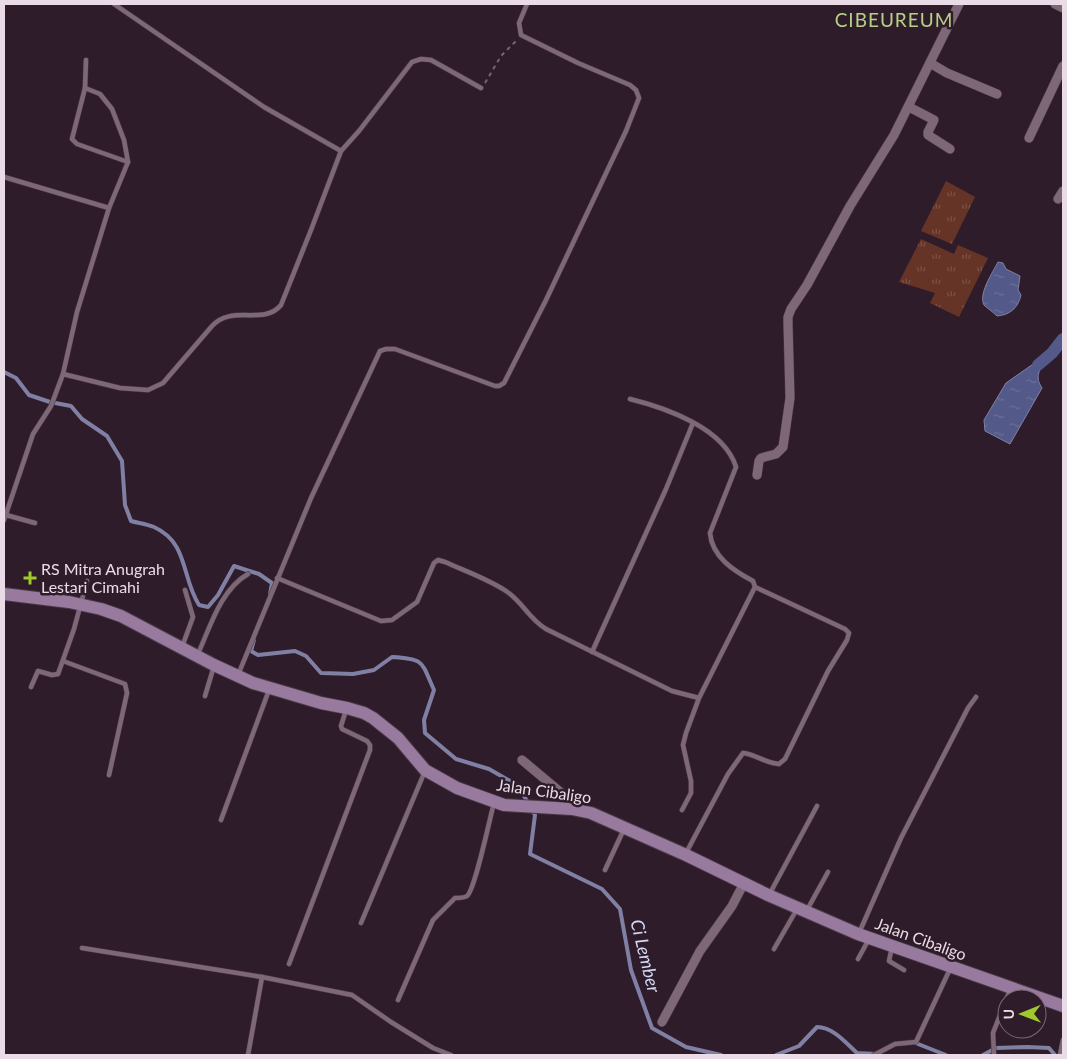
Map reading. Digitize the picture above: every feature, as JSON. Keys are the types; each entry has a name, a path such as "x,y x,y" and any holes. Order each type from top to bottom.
{"main road":[{"name":"Jalan Cibaligo","path":"4,594 80,604 121,616 214,665 270,689 364,713 385,726 398,738 425,770 457,788 504,805 572,808 591,813 686,855 768,896 864,936 950,968 1011,986 1063,1006"}],"street":[{"path":"757,475 760,458 776,454 783,447 790,398 788,317 791,309 807,285 850,206 909,108 959,4"},
{"path":"1054,4 1063,8"},
{"path":"930,63 947,73 997,94"},
{"path":"1030,138 1063,66"},
{"path":"909,108 934,120 928,135 950,149"},
{"path":"522,760 571,801 572,808"},
{"path":"662,1022 700,951 732,906 744,883"}],"lane":[{"path":"114,4 264,106 341,152"},
{"path":"238,676 311,498 380,351 386,348 395,349 495,386 500,386 504,383 546,300 626,131 639,98 636,90 630,85 521,36 519,23 527,4"},
{"path":"63,374 120,388 148,390 163,383 221,318 237,314 266,314 275,312 281,304 312,230 341,152 412,62 421,59 431,60 482,88"},
{"path":"86,60 85,88 72,139 77,144 128,162"},
{"path":"35,523 5,517 34,434 52,406 63,374 78,312 109,208 128,162 124,140 112,109 100,94 85,88"},
{"path":"4,177 109,208"},
{"path":"630,399 650,404 710,432 733,457 736,467 710,533 711,540 715,550 723,560 753,581 755,588 699,698 686,733 683,745 691,780 691,794 682,810"},
{"path":"592,652 666,489 693,423"},
{"path":"277,578 381,621 392,620 417,602 432,565 438,560 507,591 523,606 530,618 537,624 672,691 699,698"},
{"path":"197,656 222,602 238,579 248,574"},
{"path":"31,687 36,672 41,671 52,675 58,674 74,629 87,581"},
{"path":"686,855 728,774 743,753 749,753 770,763 779,764 785,758 828,672 847,640 848,633 845,628 755,588"},
{"path":"182,648 193,617 185,590"},
{"path":"63,661 125,684 127,688 109,775"},
{"path":"205,696 214,665"},
{"path":"220,820 270,689"},
{"path":"858,959 864,936 901,838 968,708 976,697"},
{"path":"289,964 370,750 368,742 342,729 347,708"},
{"path":"361,923 425,770"},
{"path":"398,1000 433,920 456,898 467,896 468,894 479,863 494,802"},
{"path":"768,896 817,806"},
{"path":"605,870 625,828"},
{"path":"774,949 828,872"},
{"path":"893,946 889,962 904,970"},
{"path":"82,948 262,977 352,995 433,1048 452,1055"},
{"path":"874,1055 895,1044 916,1042 950,968"},
{"path":"248,1055 262,977"},
{"path":"994,1055 993,1033 1011,986"},
{"path":"1060,1055 1063,1040"}],"path":[{"path":"482,88 501,56 521,36"}],"green space":[{"path":"946,181 975,197 952,244 921,231"},
{"path":"921,239 954,254 958,245 988,258 959,317 930,303 935,293 899,282"}],"water":[{"path":"998,262 1003,263 1006,269 1020,276 1018,290 1021,295 1018,304 1013,310 997,316 984,305 983,295 984,289"},
{"path":"1036,362 1041,367 1038,378 1042,388 1010,444 985,431 984,420 1006,383"}],"waterway":[{"path":"1038,365 1052,353 1063,339"},
{"name":"Ci Lember","path":"4,372 16,378 29,395 71,406 82,419 107,436 122,461 125,505 131,521 154,527 173,542 179,551 193,594 199,605 208,607 218,595 234,566 259,574 272,583 270,594"},
{"name":"Ci Lember","path":"254,640 251,651 258,655 295,651 306,656 321,673 353,674 374,670 392,657 411,659 420,663 424,667 434,690 424,720 425,733 456,759 489,769 517,785 529,804"},
{"name":"Ci Lember","path":"532,810 535,815 530,854 602,889 620,909 631,970 652,1028 686,1047 721,1055"},
{"name":"Ci Lember","path":"776,1055 799,1046 817,1027 834,1033 857,1053 877,1054"},
{"name":"Ci Lember","path":"913,1042 946,1055"},
{"name":"Ci Lember","path":"983,1055 996,1048 1028,1047 1049,1048 1055,1055"}],"place":[{"name":"RS Mitra Anugrah Lestari Cimahi","path":"30,578"}],"district":[{"name":"CIBEUREUM","path":"894,20"}]}
